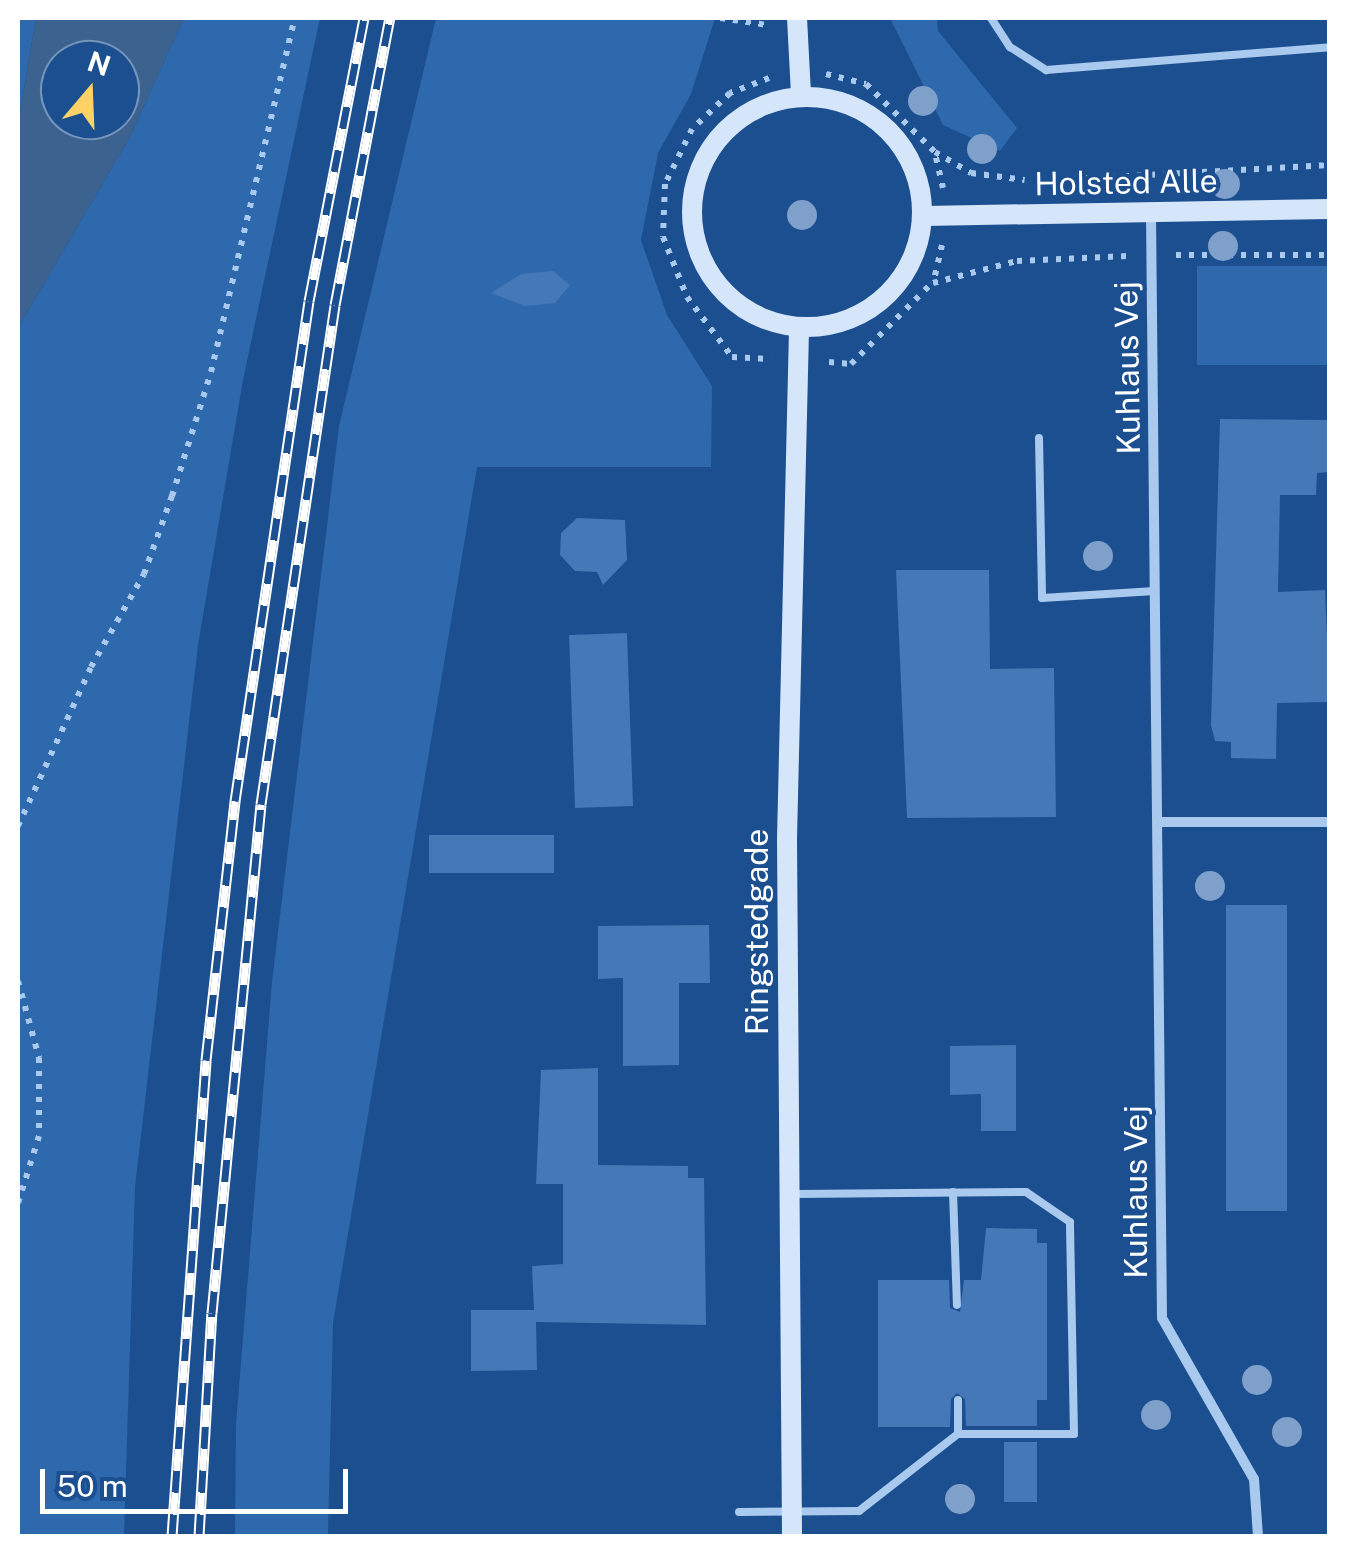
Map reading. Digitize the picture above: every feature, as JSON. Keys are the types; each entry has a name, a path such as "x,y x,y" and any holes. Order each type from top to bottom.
{"street":[{"path":"798,24 801,95"},
{"path":"801,95 839,100 874,117 901,144 918,178 924,216 916,252 898,285 870,310 836,324 799,328 762,318 728,298 704,267 692,230 692,192 706,154 730,124 763,104 801,95"},
{"name":"Holsted Alle","path":"924,216 1330,210"},
{"name":"Kuhlaus Vej","path":"1151,214 1162,1318 1254,1479 1258,1536"},
{"name":"Ringstedgade","path":"792,1526 788,654 799,328"},
{"path":"1158,822 1330,822"}],"lane":[{"path":"991,18 1010,47 1046,70 1330,48"},
{"path":"1039,438 1042,598 1155,591"},
{"path":"953,1192 957,1306"},
{"path":"739,1512 792,1526 858,1512 958,1434 1074,1434 1070,1222 1026,1192 789,1194"},
{"path":"958,1400 958,1434"}],"path":[{"path":"18,826 91,667 144,574 172,496 211,372 294,18"},
{"path":"720,18 798,24"},
{"path":"1039,180 972,173 935,152 866,84 800,73 730,93 692,129 664,184 663,236 688,297 732,357 851,364 933,283 1017,261 1152,254 1330,255"},
{"path":"933,283 946,216 935,152"},
{"path":"1056,179 1330,166"},
{"path":"18,980 38,1058 39,1136 18,1204"}],"shaded area":[{"path":"18,18 36,18 18,124"},
{"path":"36,18 184,18 140,115 140,40 40,40 40,140 128,140 18,328 18,124"},
{"path":"184,18 320,18 243,380 198,645 135,1187 124,1536 18,1536 18,328 128,140 140,140 140,115"},
{"path":"436,18 715,18 691,94 658,153 641,240 667,315 712,386 711,467 477,467 333,1323 328,1536 235,1536 236,1424 272,982 339,426"},
{"path":"890,18 937,18 938,31 1017,128 1000,151 943,125"},
{"path":"1197,266 1329,266 1329,365 1197,365"}],"building":[{"path":"553,271 570,285 555,303 525,306 491,293 521,274"},
{"path":"1220,419 1330,420 1330,472 1317,473 1316,495 1280,495 1278,592 1325,590 1330,702 1277,703 1276,759 1231,758 1231,742 1215,741 1211,725"},
{"path":"577,518 625,520 627,560 603,585 597,572 575,571 560,555 561,533"},
{"path":"896,570 989,570 990,669 1054,668 1056,817 907,818"},
{"path":"627,633 633,806 575,808 569,635"},
{"path":"429,835 554,835 554,873 429,873"},
{"path":"1226,905 1287,905 1287,1211 1226,1211"},
{"path":"709,925 710,983 679,983 679,1065 623,1066 623,978 598,979 598,926"},
{"path":"1016,1045 1016,1131 981,1131 981,1094 950,1095 950,1046"},
{"path":"598,1068 598,1165 688,1166 688,1178 704,1178 706,1325 536,1322 537,1370 471,1371 471,1310 534,1310 532,1266 563,1264 563,1184 536,1184 541,1070"},
{"path":"986,1228 1037,1229 1037,1243 1047,1243 1047,1400 1037,1400 1037,1426 966,1426 965,1399 957,1393 951,1399 950,1427 878,1427 878,1280 949,1280 950,1308 960,1312 964,1280 981,1280"},
{"path":"1004,1442 1037,1442 1037,1502 1004,1502"}],"railway":[{"path":"172,1536 206,1060 235,801 309,301 364,18"},
{"path":"199,1536 212,1313 261,804 335,305 390,18"}]}
